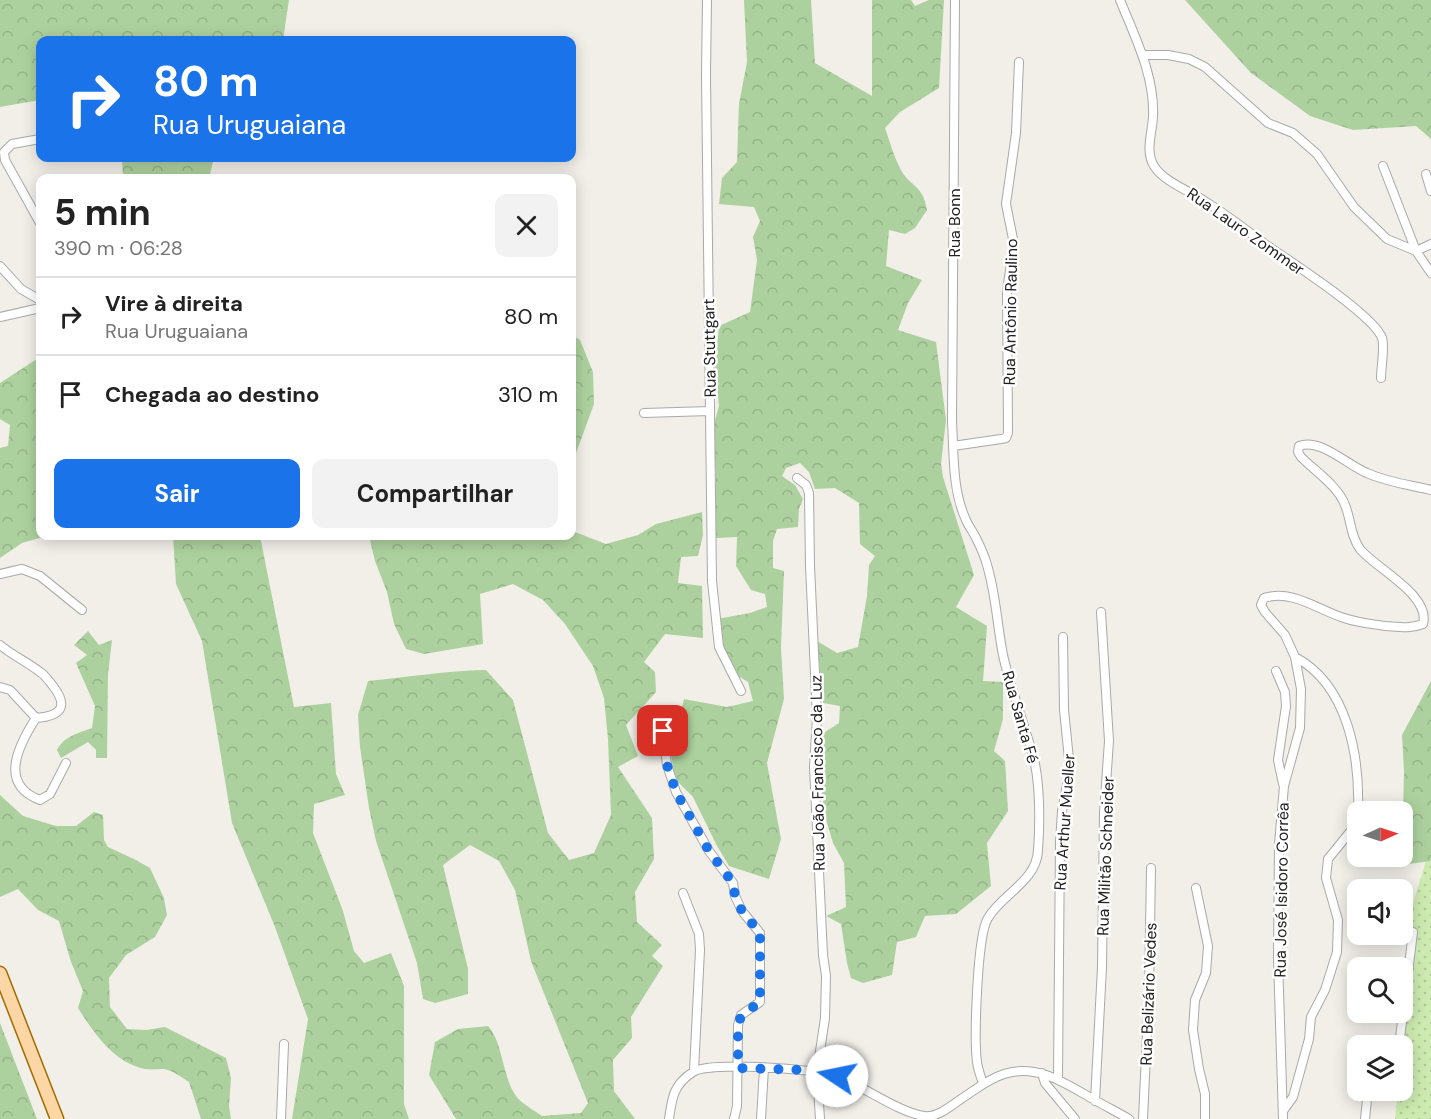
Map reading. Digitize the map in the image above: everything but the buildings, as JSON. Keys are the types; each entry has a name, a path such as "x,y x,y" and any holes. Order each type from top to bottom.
{"main road":[{"path":"0,973 57,1119"}],"street":[{"name":"Rua Stuttgart","path":"707,0 712,581 719,647 741,691"},
{"name":"Rua Bonn","path":"953,446 955,0"},
{"name":"Rua Lauro Zommer","path":"1120,0 1143,55 1151,86 1153,116 1149,149 1154,165 1164,178 1186,188 1228,215 1342,299 1374,326 1382,338 1381,378"},
{"path":"1143,55 1168,55 1189,59 1205,67 1268,123 1293,133 1317,154 1354,207 1387,239 1416,251 1431,244"},
{"name":"Rua Antônio Raulino","path":"953,446 1006,438 1008,433 1007,290 1009,263 1014,244 1006,204 1016,133 1019,62"},
{"path":"36,141 12,144 4,152 5,160 36,216"},
{"path":"1383,166 1416,251 1431,273"},
{"path":"1426,174 1431,191"},
{"path":"0,266 21,289 36,298"},
{"path":"0,317 36,309"},
{"path":"644,413 710,411"},
{"name":"Rua José Isidoro Corrêa","path":"1283,1115 1278,946 1279,844 1284,786 1300,728 1300,689 1295,657 1285,635 1261,605 1264,598 1276,594 1293,597 1361,623 1414,627 1423,624 1425,618 1423,608 1407,588 1360,548 1351,530 1345,502 1301,457 1298,452 1299,446 1307,443 1321,446 1369,474 1431,490"},
{"name":"Rua Santa Fé","path":"953,446 959,500 987,566 997,609 1003,654 1035,767 1038,795 1038,853 1030,873 995,908 982,932 977,1060 983,1084"},
{"name":"Rua João Francisco da Luz","path":"797,478 806,485 809,493 817,717 814,767 826,976 825,1018 818,1071 820,1119"},
{"path":"0,574 22,569 40,576 82,610"},
{"name":"Rua Militão Schneider","path":"1095,1101 1102,967 1104,813 1109,741 1101,612"},
{"name":"Rua Arthur Mueller","path":"1058,1078 1060,842 1062,812 1070,769 1064,710 1063,638"},
{"path":"0,645 42,673 60,696 62,704 59,712 51,717 36,718"},
{"path":"1295,657 1307,663 1326,683 1344,713 1349,728 1359,801"},
{"path":"1276,671 1285,693 1286,706 1278,760 1284,786"},
{"path":"0,687 10,690 36,718"},
{"path":"36,718 7,765 7,777 26,796 40,800 50,794 66,763"},
{"path":"663,731 667,765 676,792 709,851 733,883 735,896 742,911 760,933 760,1002 741,1016 738,1025 737,1106 734,1119"},
{"path":"1283,1115 1293,1097 1309,1039 1311,1017 1325,990 1337,952 1338,920 1326,878 1328,859 1347,836"},
{"name":"Rua Belizário Vedes","path":"1143,1119 1149,990 1151,868"},
{"path":"1196,888 1208,946 1206,973 1195,1000 1193,1030 1205,1094 1205,1119"},
{"path":"683,893 699,934 700,950 694,1071"},
{"path":"1400,1035 1412,945"},
{"path":"281,1119 284,1044"},
{"path":"761,1119 764,1068"},
{"path":"669,1119 672,1096 681,1082 694,1071 764,1068 818,1071 837,1076 911,1112 934,1117 983,1084 1010,1072 1042,1074 1058,1078 1129,1119"},
{"path":"1042,1074 1045,1083 1075,1119"},
{"path":"1365,1119 1367,1101"}],"green space":[{"path":"0,0 289,0 284,36 36,36 36,101 0,107"},
{"path":"744,0 811,0 815,63 872,96 872,0 911,0 915,6 929,0 944,0 939,88 900,112 885,128 901,170 923,195 927,210 915,228 905,234 889,230 886,266 922,280 908,303 898,330 936,342 946,420 941,464 943,477 974,575 956,607 987,626 983,681 1003,682 1003,719 994,751 1005,761 1008,811 987,843 991,886 956,914 925,916 916,937 897,942 892,975 863,983 851,978 841,924 826,916 846,907 844,863 833,843 825,816 819,770 822,734 839,723 840,706 823,703 817,641 837,653 858,647 867,596 869,565 875,556 860,544 859,503 835,488 815,489 809,472 800,463 786,468 782,476 795,485 803,499 799,509 798,527 777,529 773,541 773,568 784,571 781,647 784,699 767,763 781,839 769,879 729,866 693,797 674,778 671,750 684,699 727,707 753,701 748,682 735,674 721,646 717,619 750,613 767,607 765,594 751,590 736,566 737,537 716,538 714,515 716,477 713,427 719,406 715,369 719,326 750,312 757,260 753,237 760,221 754,207 719,204 722,178 737,162 739,104 747,62"},
{"path":"1185,0 1431,0 1431,139 1416,126 1353,130 1310,116 1251,73"},
{"path":"122,162 213,162 210,174 123,174"},
{"path":"576,338 580,340 593,372 594,404 576,453"},
{"path":"36,360 36,539 22,543 0,558 0,448 8,446 10,425 0,419 0,383"},
{"path":"702,512 703,535 698,556 681,557 678,583 702,586 703,638 665,634 644,662 655,672 656,692 626,725 638,756 618,767 652,818 654,859 635,892 637,922 662,945 652,956 663,966 631,1017 632,1038 613,1060 614,1091 635,1119 456,1119 429,1075 435,1042 458,1029 488,1026 497,1041 511,1088 516,1096 542,1116 581,1113 588,1103 531,961 515,890 499,861 470,845 443,865 468,969 468,994 435,1003 423,999 417,963 376,841 369,808 358,715 368,681 486,670 513,700 548,833 569,860 594,853 611,815 604,698 593,666 565,624 543,600 513,584 480,594 483,644 424,654 406,649 394,624 387,592 370,540 576,540 576,532 606,544 638,535 656,524"},
{"path":"173,540 261,540 294,707 331,703 336,774 345,795 314,804 313,833 343,911 354,951 364,963 391,953 404,986 404,1104 409,1119 292,1119 308,1019 275,927 232,823 202,641 176,584"},
{"path":"88,631 99,645 112,640 108,674 107,758 96,758 96,750 88,742 61,758 57,750 64,741 92,728 95,706 76,663 87,655 74,645"},
{"path":"1431,681 1431,861 1413,863 1413,801 1403,801 1402,735"},
{"path":"0,795 23,816 56,826 76,826 94,812 103,815 104,840 108,847 150,868 164,898 167,915 155,937 126,955 109,978 110,1007 127,1029 146,1030 165,1027 226,1058 231,1078 229,1106 231,1119 201,1119 189,1082 164,1069 145,1069 134,1066 114,1054 91,1027 78,1008 83,991 71,962 59,921 38,910 18,889 0,897"},
{"path":"1426,861 1431,861 1431,1119 1395,1119 1397,1101 1413,1101 1413,1035 1403,1035 1403,1023 1413,1023 1413,957 1407,957 1408,945 1413,945 1413,903"},
{"path":"0,1023 37,1119 0,1119"}],"route":[{"path":"663,731 667,765 676,792 709,851 733,883 735,896 742,911 757,927 762,941 760,1002 741,1016 738,1025 738,1068 818,1071 837,1076"}]}
